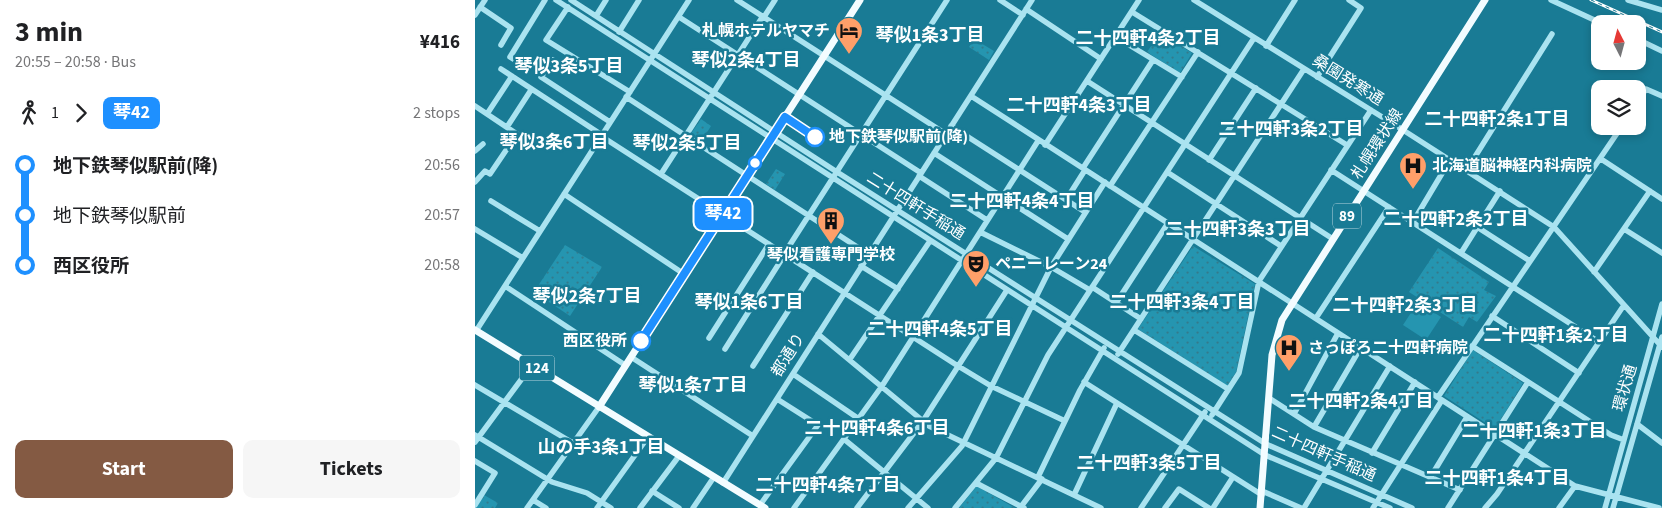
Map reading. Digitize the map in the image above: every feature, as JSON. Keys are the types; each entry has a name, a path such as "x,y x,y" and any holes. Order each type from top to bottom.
{"main road":[{"path":"599,407 860,0"},
{"name":"札幌環状線","path":"1260,508 1275,341 1291,303 1485,0"},
{"name":"124","path":"476,330 763,507"}],"street":[{"path":"475,15 485,0"},
{"path":"518,62 510,57 545,0"},
{"name":"二十四軒手稲通","path":"556,0 709,98 837,172 1266,444 1412,508"},
{"name":"二十四軒手稲通","path":"571,0 713,92 833,178 929,241 1103,350 1265,455 1320,478 1375,505 1390,508"},
{"path":"596,16 606,0"},
{"path":"619,32 639,0"},
{"path":"476,330 689,0"},
{"path":"737,0 946,134"},
{"path":"661,174 737,55 775,0"},
{"path":"725,349 947,0"},
{"path":"1000,0 1025,12 1101,59"},
{"name":"都通り","path":"723,483 1032,0"},
{"path":"1045,145 1139,0"},
{"name":"桑園発寒通","path":"1194,0 1403,130 1553,227 1661,346"},
{"path":"1267,46 1295,0"},
{"path":"1317,77 1361,8 1349,0"},
{"path":"1551,0 1591,18"},
{"path":"1628,0 1662,10"},
{"path":"480,7 511,28 501,45"},
{"path":"568,7 546,40 685,136 868,254"},
{"path":"1132,12 1347,145"},
{"path":"679,16 862,134 987,220"},
{"path":"1467,171 1552,34"},
{"path":"1116,37 1181,77"},
{"path":"955,508 996,458 1048,355 1254,38"},
{"path":"1646,44 1662,51"},
{"path":"908,508 964,442 1051,267 1085,212 1151,123 1198,52"},
{"path":"553,60 541,77 610,122"},
{"path":"1066,200 1084,168 1153,60"},
{"path":"501,69 880,316 991,386 1065,421"},
{"path":"1115,358 1304,69"},
{"path":"487,114 512,76"},
{"path":"1087,81 1333,239"},
{"path":"1209,160 1256,88"},
{"path":"1646,89 1662,96"},
{"path":"507,127 531,90"},
{"path":"971,96 1575,486 1655,508"},
{"path":"475,106 517,134 490,174 485,171 475,182"},
{"path":"1209,419 1239,373 1259,281 1371,110"},
{"path":"951,126 1085,212"},
{"path":"1375,505 1401,466 1472,346 1616,135"},
{"path":"793,508 882,386 1038,141"},
{"path":"475,150 483,144"},
{"path":"934,153 1068,239"},
{"path":"1601,159 1662,199"},
{"path":"1413,222 1450,160"},
{"path":"1331,170 1599,342"},
{"path":"1167,172 1281,246"},
{"path":"1461,253 1499,191"},
{"path":"1594,272 1650,191"},
{"path":"564,194 684,274"},
{"path":"491,201 540,231"},
{"path":"1316,318 1389,207"},
{"path":"1116,303 1167,223"},
{"path":"1477,227 1530,261"},
{"path":"475,229 523,258"},
{"path":"1624,229 1662,253"},
{"path":"980,232 1051,267 1141,319"},
{"path":"850,359 929,241"},
{"path":"709,338 769,244"},
{"path":"861,266 898,289"},
{"path":"753,366 813,272"},
{"path":"505,286 625,365"},
{"path":"857,508 923,421 1007,290"},
{"name":"環状通","path":"1605,508 1654,339 1662,304"},
{"path":"1485,508 1624,305"},
{"path":"1493,316 1579,372"},
{"path":"1134,330 1228,390"},
{"path":"1294,414 1338,332"},
{"path":"818,334 923,421 1074,495 1091,506 1101,508"},
{"name":"環状通","path":"1613,508 1661,346 1662,337"},
{"path":"976,483 1022,507 1040,478 1084,382 1107,344"},
{"path":"1472,346 1611,435 1624,440"},
{"path":"1314,426 1361,347"},
{"path":"631,357 753,436"},
{"path":"532,365 476,438 548,479 587,492 611,508"},
{"path":"1084,382 1233,477 1262,493 1302,508 1390,366"},
{"path":"793,374 859,419"},
{"path":"1373,453 1415,382"},
{"path":"1448,508 1528,382"},
{"path":"475,385 573,443"},
{"path":"763,507 818,425 777,398"},
{"path":"1269,398 1314,426 1401,466 1460,490"},
{"path":"1074,495 1117,402"},
{"path":"527,508 599,407"},
{"path":"1141,508 1207,408"},
{"path":"1430,478 1467,416"},
{"path":"1637,424 1662,443"},
{"path":"597,508 648,437"},
{"path":"845,439 928,508"},
{"path":"640,508 679,456"},
{"path":"475,461 495,473 475,505"},
{"path":"693,508 713,477"},
{"path":"1213,508 1233,477"},
{"path":"1559,508 1575,486"},
{"path":"1165,508 1179,489 1209,508"},
{"path":"652,491 679,508"},
{"path":"533,500 546,508"}],"shaded area":[{"path":"1160,33 1192,53 1180,73 1147,52"},
{"path":"974,39 994,51 989,60 969,47"},
{"path":"701,119 711,126 701,142 690,135"},
{"path":"776,169 785,174 775,190 766,184"},
{"path":"565,245 602,267 570,316 534,292"},
{"path":"1193,246 1255,284 1236,372 1227,386 1138,329"},
{"path":"1438,248 1489,282 1484,290 1496,296 1477,322 1469,317 1463,327 1409,292"},
{"path":"1418,302 1441,317 1426,340 1403,325"},
{"path":"1473,350 1523,383 1495,429 1444,396"},
{"path":"978,487 1015,508 959,508"},
{"path":"484,495 498,503 495,508 476,508"}],"railway":[{"path":"1591,0 1662,32"}],"bus line":[{"name":"琴42","path":"641,341 785,117 815,137"}],"place":[{"name":"札幌ホテルヤマチ","path":"849,55"},
{"name":"地下鉄琴似駅前(降)","path":"815,137"},
{"name":"北海道脳神経内科病院","path":"1413,190"},
{"name":"琴似看護専門学校","path":"831,245"},
{"name":"ペニーレーン24","path":"976,288"},
{"name":"西区役所","path":"641,341"},
{"name":"さっぽろ二十四軒病院","path":"1289,372"}],"district":[{"name":"琴似1条3丁目","path":"930,35"},
{"name":"二十四軒4条2丁目","path":"1148,38"},
{"name":"琴似2条4丁目","path":"746,60"},
{"name":"琴似3条5丁目","path":"569,66"},
{"name":"二十四軒4条3丁目","path":"1079,105"},
{"name":"二十四軒2条1丁目","path":"1497,119"},
{"name":"二十四軒3条2丁目","path":"1291,129"},
{"name":"琴似3条6丁目","path":"554,142"},
{"name":"琴似2条5丁目","path":"687,143"},
{"name":"二十四軒4条4丁目","path":"1022,201"},
{"name":"二十四軒2条2丁目","path":"1456,219"},
{"name":"二十四軒3条3丁目","path":"1238,229"},
{"name":"琴似2条7丁目","path":"587,296"},
{"name":"琴似1条6丁目","path":"749,302"},
{"name":"二十四軒3条4丁目","path":"1182,302"},
{"name":"二十四軒2条3丁目","path":"1405,305"},
{"name":"二十四軒4条5丁目","path":"940,329"},
{"name":"二十四軒1条2丁目","path":"1556,335"},
{"name":"琴似1条7丁目","path":"693,385"},
{"name":"二十四軒2条4丁目","path":"1361,401"},
{"name":"二十四軒4条6丁目","path":"877,428"},
{"name":"二十四軒1条3丁目","path":"1534,431"},
{"name":"山の手3条1丁目","path":"601,447"},
{"name":"二十四軒3条5丁目","path":"1149,463"},
{"name":"二十四軒1条4丁目","path":"1497,478"},
{"name":"二十四軒4条7丁目","path":"828,485"}]}
